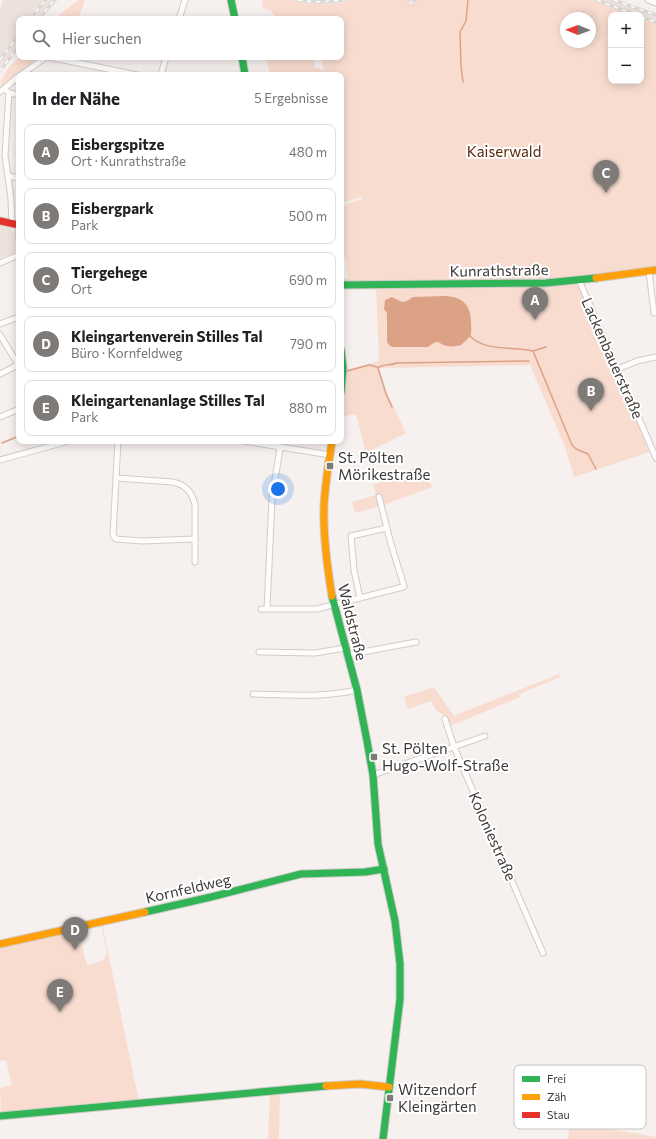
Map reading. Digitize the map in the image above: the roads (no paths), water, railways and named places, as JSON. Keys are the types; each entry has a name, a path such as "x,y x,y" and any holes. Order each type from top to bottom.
{"street":[{"path":"180,16 185,0"},
{"path":"231,0 234,16"},
{"path":"648,0 656,3"},
{"path":"26,72 44,60"},
{"path":"63,60 122,72"},
{"path":"162,72 165,60"},
{"path":"242,60 244,72"},
{"path":"0,92 16,79"},
{"path":"0,221 16,225 11,199 5,144 9,94 5,88"},
{"path":"9,94 16,95"},
{"path":"8,176 16,177"},
{"path":"0,263 16,256"},
{"path":"652,271 654,313"},
{"name":"Kunrathstraße","path":"344,285 546,283 652,271"},
{"name":"Lackenbauerstraße","path":"579,280 655,452 656,458"},
{"path":"0,324 16,318"},
{"path":"0,335 16,362"},
{"path":"618,369 637,361 656,357"},
{"path":"0,374 16,366"},
{"path":"0,417 16,410"},
{"path":"0,460 55,444"},
{"path":"65,444 66,448"},
{"path":"118,444 114,537 116,539 142,541 195,539"},
{"path":"259,444 330,455"},
{"name":"Waldstraße","path":"332,444 326,481 324,517 327,562 334,606 357,690 368,741 373,775 378,844 395,921 400,977 399,1004 383,1139"},
{"path":"267,609 272,499 280,448"},
{"path":"116,478 173,482 186,487 195,504 195,562"},
{"path":"261,609 308,610 334,606 342,602 403,587 404,586 379,497"},
{"path":"360,598 354,570 351,536 387,528"},
{"path":"259,652 346,652 416,642"},
{"path":"252,694 317,696 334,695 357,690"},
{"name":"Koloniestraße","path":"445,719 454,747 543,953"},
{"path":"373,775 485,736"},
{"name":"Kornfeldweg","path":"0,944 211,897 294,875 365,872 384,869"},
{"path":"0,1116 344,1084 389,1087"}],"waterway":[{"path":"463,82 460,32 466,21 468,0"},
{"path":"470,336 476,341 491,346 533,351 572,445 576,449 588,454 596,469"},
{"path":"533,351 546,347"},
{"path":"378,368 380,366 396,363 529,361"},
{"path":"347,371 369,365 377,367"},
{"path":"378,368 386,394 392,407"},
{"path":"2,443 16,437"}],"railway":[{"path":"32,16 45,0"},
{"path":"41,16 54,0"},
{"path":"298,0 317,2 344,0"},
{"path":"409,4 415,0"},
{"path":"597,0 628,12"},
{"path":"614,0 656,15"},
{"path":"644,18 656,22"},
{"path":"0,60 16,38"},
{"path":"0,71 16,50"}],"place":[{"name":"Tiergehege","path":"606,193"},
{"name":"Eisbergspitze","path":"535,320"},
{"name":"Eisbergpark","path":"591,411"},
{"name":"St. Pölten Mörikestraße","path":"330,466"},
{"name":"St. Pölten Hugo-Wolf-Straße","path":"374,757"},
{"name":"Kleingartenverein Stilles Tal","path":"75,950"},
{"name":"Kleingartenanlage Stilles Tal","path":"60,1012"},
{"name":"Witzendorf Kleingärten","path":"390,1098"}],"park label":[{"name":"Kaiserwald","path":"504,151"}]}
